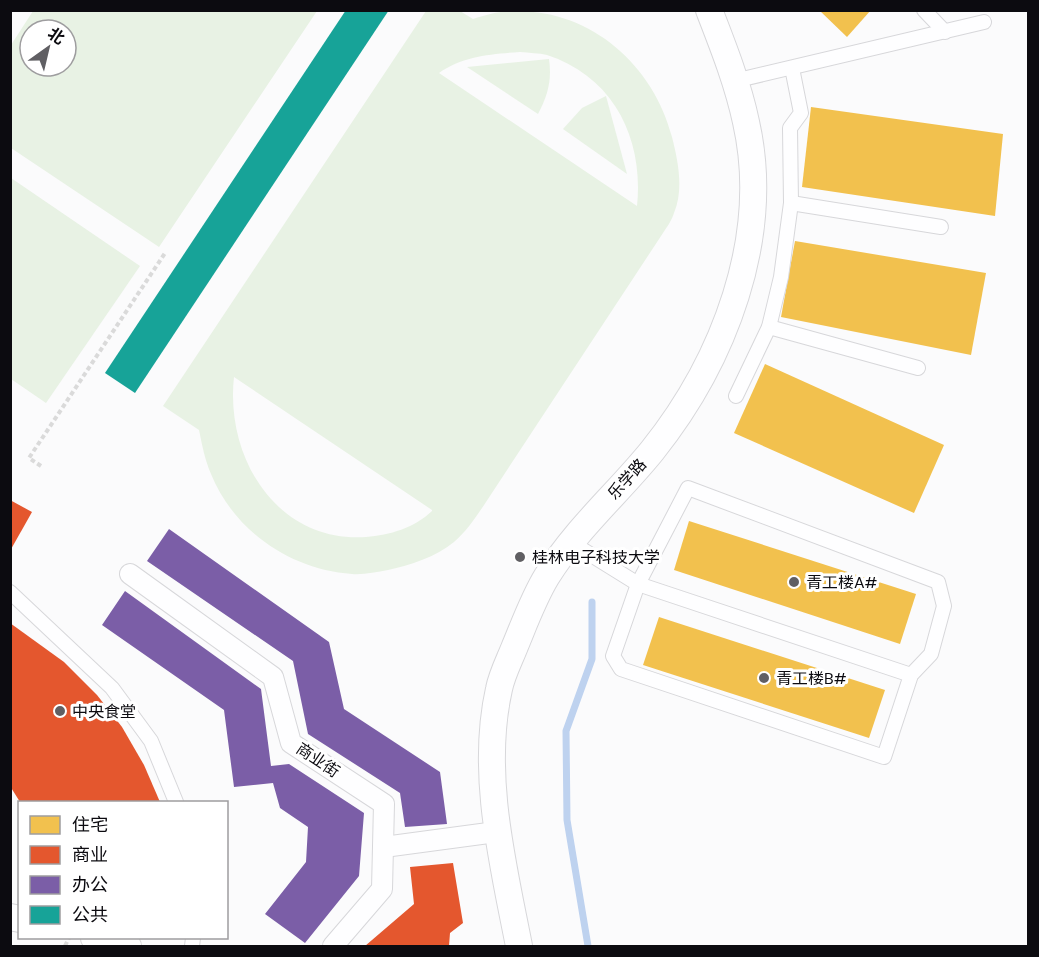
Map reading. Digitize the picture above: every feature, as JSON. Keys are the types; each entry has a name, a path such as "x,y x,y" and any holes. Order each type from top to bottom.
{"street":[{"name":"乐学路","path":"519,946 496,832 492,754 499,686 524,623 548,576 592,517 652,452 685,407 724,329 739,290 752,208 752,165 746,122 709,10"},
{"name":"商业街","path":"130,574 273,677 291,743 384,804 382,889 333,946"},
{"path":"384,847 496,832"},
{"path":"98,939 128,946"}],"lane":[{"path":"924,10 945,32"},
{"path":"734,81 984,22"},
{"path":"736,396 770,327 781,277 791,203 790,128 801,113 792,68"},
{"path":"791,203 942,227"},
{"path":"770,327 918,368"},
{"path":"688,488 938,582 944,606 931,654 911,675 884,757 621,669 613,656 638,584 688,488"},
{"path":"572,543 638,584 911,675"},
{"path":"10,592 112,688 151,741 176,801"}],"path":[{"path":"41,466 29,458 165,253"}],"green space":[{"path":"33,10 317,11 159,247 11,148 11,45 18,34 18,78 78,78 78,18 28,18"},
{"path":"426,11 460,11 473,19 498,12 513,11 541,13 568,20 592,31 614,46 634,65 650,86 663,111 678,165 679,194 672,218 472,522 447,547 405,566 361,574 329,571 287,556 267,544 234,513 211,474 199,430 163,406","holes":["520,52 547,55 570,65 590,78 607,95 620,114 635,157 638,181 637,206 439,73 468,59","234,377 432,510 432,511 401,530 366,537 334,535 307,526 283,510 263,490 248,465 238,437 233,407"]},
{"path":"549,59 548,87 538,114 467,67"},
{"path":"606,96 627,174 563,129 582,108"},
{"path":"11,178 140,266 46,403 11,379"}],"building: 住宅":[{"path":"819,10 871,10 847,37"},
{"path":"811,107 1003,134 995,216 802,187"},
{"path":"795,241 986,273 971,355 781,317"},
{"path":"765,364 944,445 914,513 734,433"},
{"name":"青工楼A#","path":"689,521 916,594 900,644 674,570"},
{"name":"青工楼B#","path":"659,617 885,690 869,738 643,665"}],"building: 商业":[{"path":"10,500 32,512 10,551"},
{"name":"中央食堂","path":"10,623 64,662 97,695 122,727 144,765 160,801 19,801 10,786"},
{"path":"453,863 463,923 450,933 449,946 365,946 414,904 410,867"}],"building: 办公":[{"path":"169,529 329,642 344,709 440,772 447,824 405,827 400,793 308,734 293,661 147,561"},
{"path":"125,591 261,689 271,766 289,764 364,813 359,876 305,943 265,914 306,862 308,827 280,808 273,783 234,787 224,710 102,625"}],"building: 公共":[{"path":"346,10 389,10 135,393 105,373"}],"waterway":[{"path":"588,946 567,820 566,731 592,659 592,602"}],"place":[{"name":"桂林电子科技大学","path":"520,557"},
{"name":"青工楼A#","path":"794,582"},
{"name":"青工楼B#","path":"764,678"},
{"name":"中央食堂","path":"60,711"}]}
